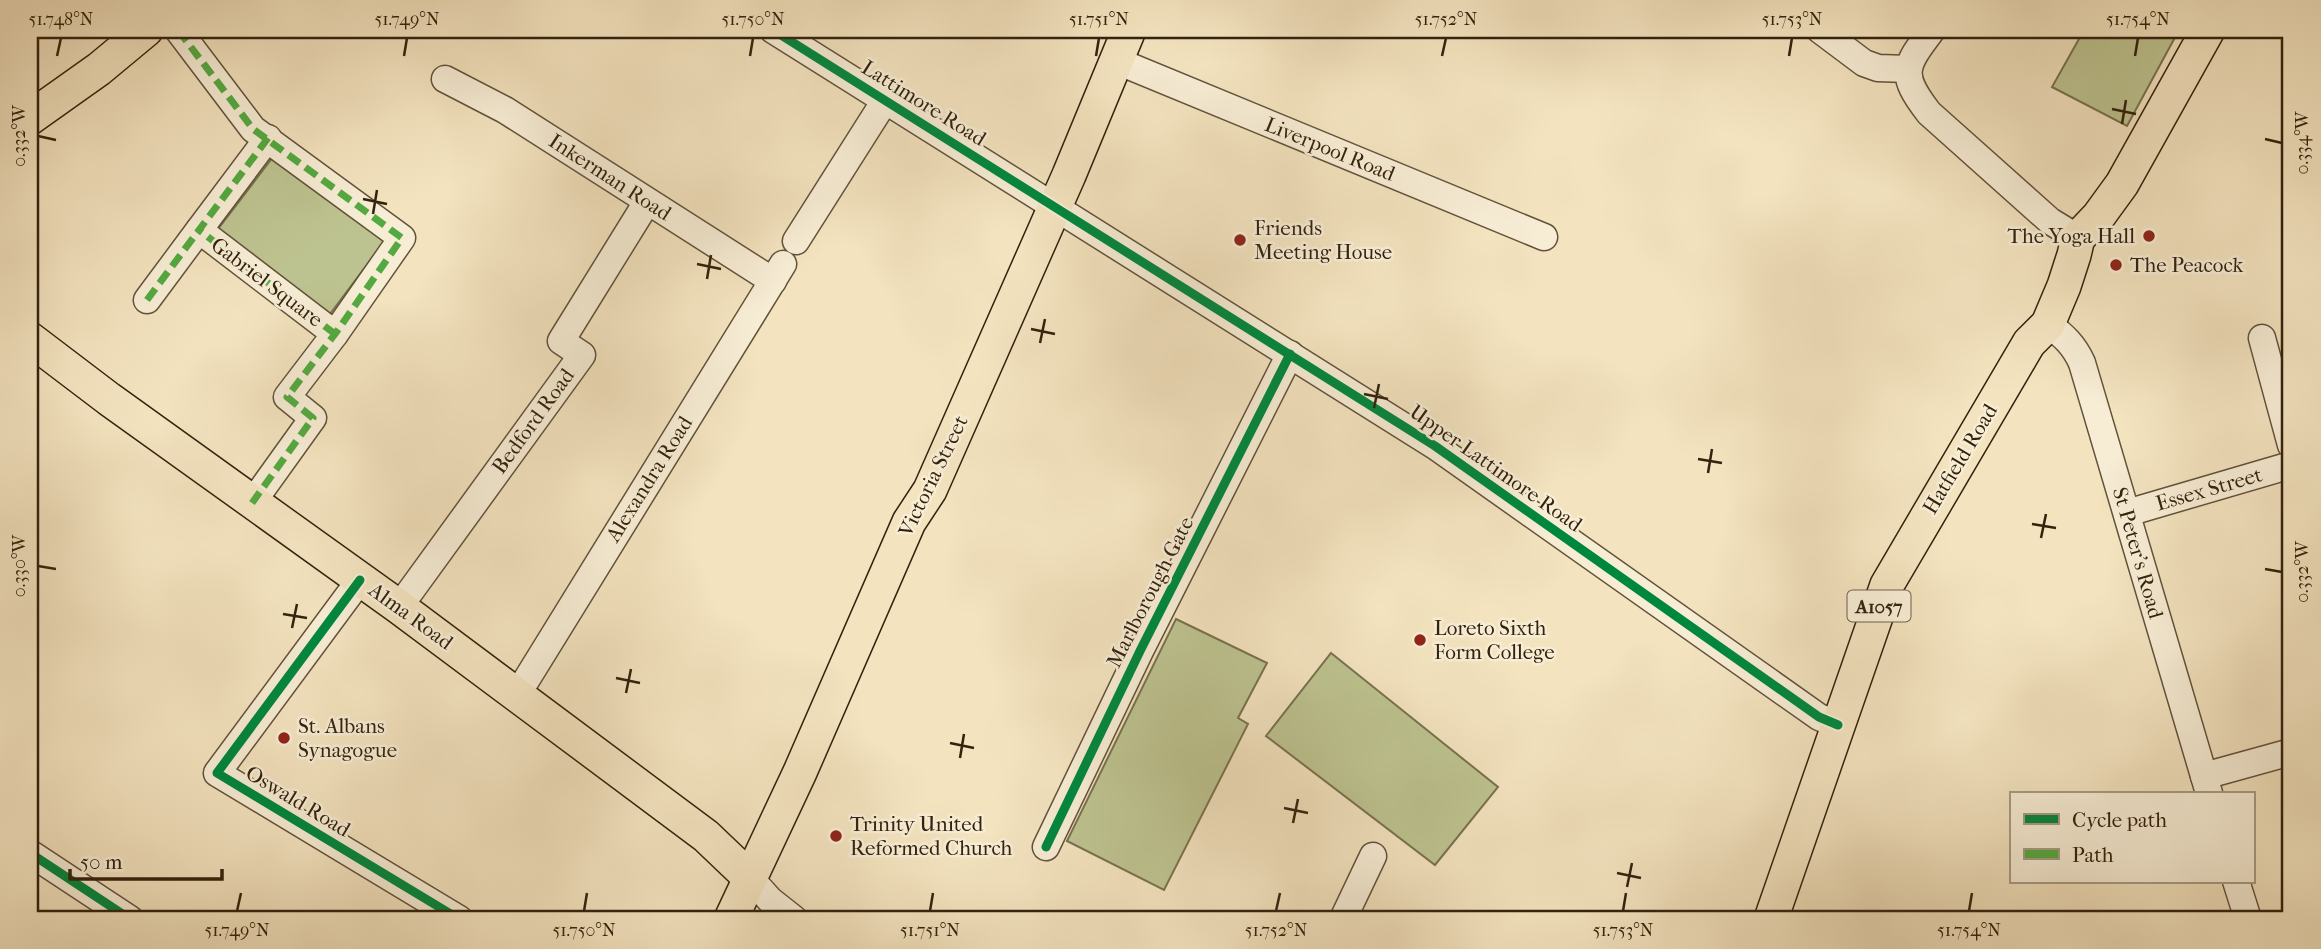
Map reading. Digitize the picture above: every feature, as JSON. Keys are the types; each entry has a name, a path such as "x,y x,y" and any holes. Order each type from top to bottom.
{"main road":[{"path":"30,118 99,69 146,30"},
{"name":"Victoria Street","path":"731,919 792,791 909,522 930,490 1055,208 1129,30"},
{"name":"Hatfield Road","path":"1771,919 1887,585 2029,343 2048,324 2064,286 2078,237 2098,217 2122,184 2208,30"},
{"name":"Alma Road","path":"30,339 108,399 399,607 714,842 750,878"}],"street":[{"name":"Gabriel Square","path":"178,30 253,129 402,238 287,397 313,418 252,503"},
{"name":"Lattimore Road","path":"773,30 1055,208"},
{"path":"1820,30 1864,63 1878,68 1908,69"},
{"path":"1932,30 1908,69 1913,91 1929,113 2050,221 2078,237"},
{"name":"Liverpool Road","path":"1116,61 1544,237"},
{"name":"Inkerman Road","path":"445,79 505,110 647,202 784,262"},
{"name":"Alexandra Road","path":"517,695 886,99"},
{"name":"Gabriel Square","path":"147,300 268,138"},
{"name":"Bedford Road","path":"399,607 582,355 561,341 647,202"},
{"name":"Upper Lattimore Road","path":"1055,208 1435,446 1819,718 1838,725"},
{"name":"Gabriel Square","path":"199,230 335,334"},
{"name":"St Peter's Road","path":"2048,324 2066,337 2076,349 2082,363 2206,785"},
{"path":"2262,338 2291,445"},
{"name":"Marlborough Gate","path":"1046,847 1140,651 1290,354"},
{"name":"Essex Street","path":"2127,513 2291,465"},
{"name":"Oswald Road","path":"360,580 217,773 459,919"},
{"path":"2206,785 2291,752"},
{"path":"30,853 130,919"},
{"path":"1343,919 1373,856"},
{"path":"750,878 770,900 794,919"},
{"path":"2237,883 2248,919"}],"green space":[{"path":"2084,30 2179,30 2127,126 2052,87"},
{"path":"276,153 387,238 327,318 215,233"},
{"path":"1176,619 1267,663 1238,718 1248,724 1164,890 1067,841"},
{"path":"1331,653 1498,787 1435,865 1266,736"}],"marked path":[{"path":"178,30 253,129 402,238 287,397 313,418 252,503"},
{"path":"268,138 199,230 335,334"},
{"path":"147,300 199,230"}],"cycle path":[{"path":"773,30 1435,446 1819,717 1838,725"},
{"path":"1046,847 1140,651 1290,354"},
{"path":"360,580 217,773 459,919"},
{"path":"30,853 130,919"}],"place":[{"name":"The Yoga Hall","path":"2149,236"},
{"name":"Friends Meeting House","path":"1240,240"},
{"name":"The Peacock","path":"2116,265"},
{"name":"Loreto Sixth Form College","path":"1420,640"},
{"name":"St. Albans Synagogue","path":"284,738"},
{"name":"Trinity United Reformed Church","path":"836,836"}]}
